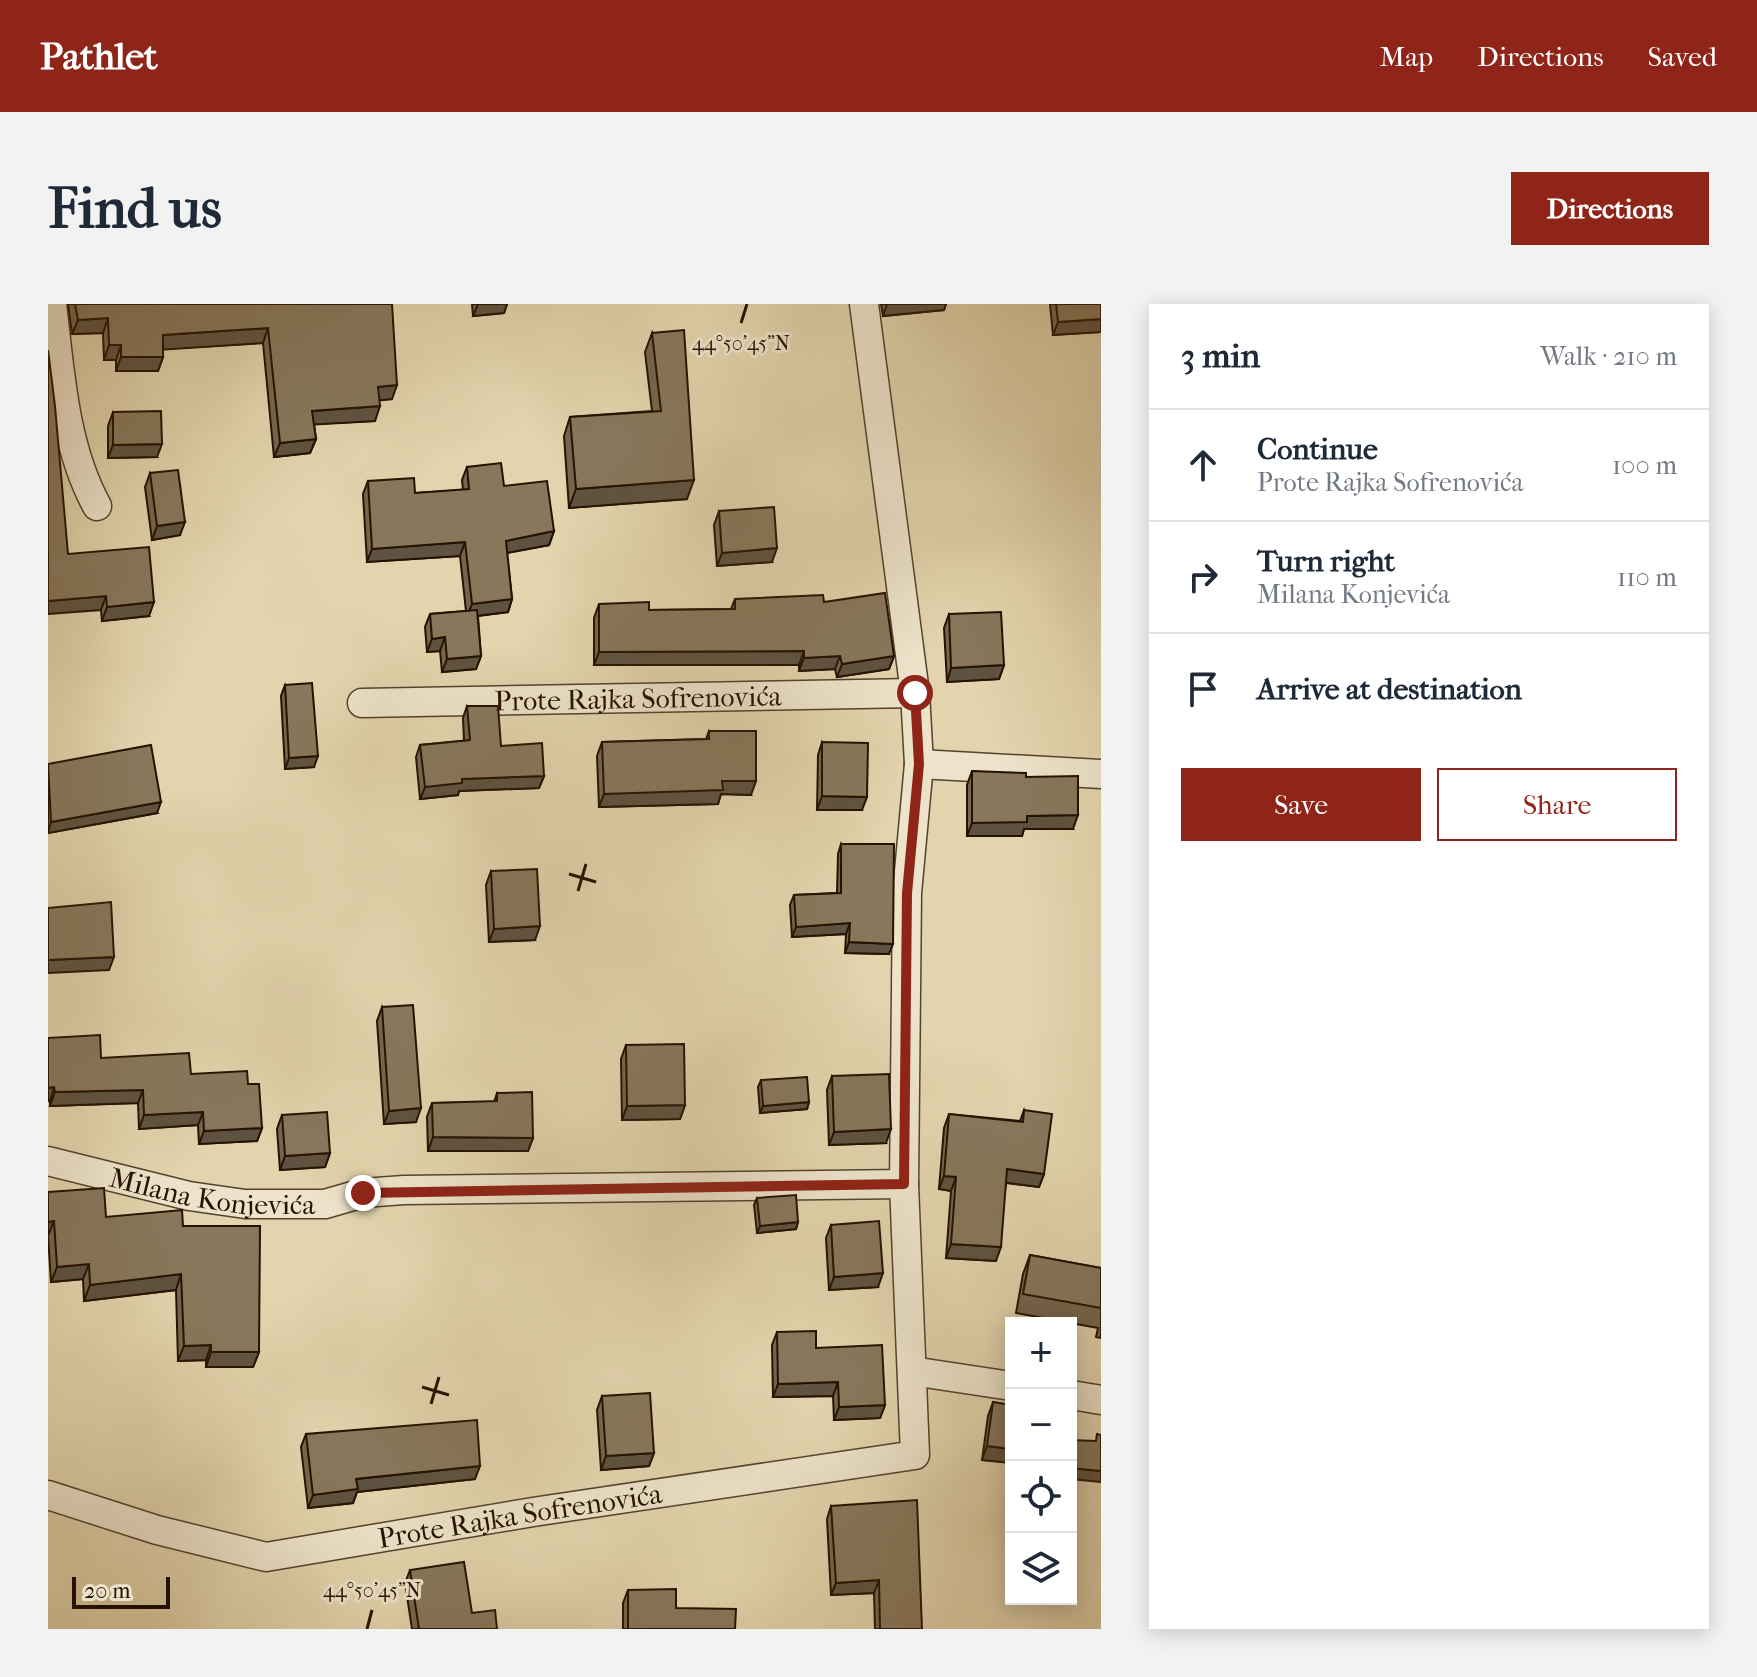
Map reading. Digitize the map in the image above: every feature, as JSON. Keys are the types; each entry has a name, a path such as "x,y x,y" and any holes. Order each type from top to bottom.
{"street":[{"path":"52,304 63,394 83,480 97,506"},
{"name":"Prote Rajka Sofrenovića","path":"48,1495 157,1530 266,1557 533,1512 915,1455 904,1184 907,893 919,764 915,693 864,304"},
{"name":"Prote Rajka Sofrenovića","path":"362,703 915,693"},
{"path":"919,764 1101,774"},
{"name":"Milana Konjevića","path":"48,1161 189,1196 245,1204 325,1204 363,1193 404,1190 904,1184"},
{"path":"912,1371 1005,1385"},
{"path":"1077,1396 1101,1400"}],"building":[{"path":"75,304 392,304 397,385 378,387 380,406 312,411 316,439 280,443 268,328 163,335 163,357 121,357 121,345 109,345 108,318 78,320"},
{"path":"1056,304 1101,304 1101,319 1058,322"},
{"path":"684,330 694,480 576,489 570,417 661,411 652,333"},
{"path":"48,350 68,554 149,547 154,602 107,607 106,596 48,601"},
{"path":"161,411 162,444 113,445 113,412"},
{"path":"501,463 504,486 547,481 554,531 506,541 512,599 472,604 465,542 372,549 368,481 414,478 415,493 469,489 467,467"},
{"path":"178,470 185,522 157,526 150,473"},
{"path":"774,507 777,548 722,553 719,511"},
{"path":"885,593 894,656 842,664 840,656 804,658 804,651 599,652 599,604 649,602 649,610 735,609 735,599 823,595 824,602"},
{"path":"477,610 481,656 447,659 445,637 432,639 430,614"},
{"path":"1001,612 1004,665 951,668 949,614"},
{"path":"312,683 318,756 289,758 285,685"},
{"path":"467,706 498,706 501,746 542,743 544,776 462,779 462,783 425,787 420,745 470,740"},
{"path":"709,731 756,731 756,781 722,781 723,790 604,794 602,742 709,739"},
{"path":"822,742 868,743 867,797 822,796"},
{"path":"151,745 161,802 51,822 48,764"},
{"path":"972,771 1026,773 1026,777 1078,776 1078,815 1027,816 1027,822 972,823"},
{"path":"841,844 894,844 893,944 849,942 850,923 796,927 794,895 841,893"},
{"path":"537,869 540,926 494,929 491,871"},
{"path":"111,902 114,957 48,960 48,908"},
{"path":"413,1005 421,1108 389,1111 382,1007"},
{"path":"100,1035 101,1058 189,1053 191,1074 247,1071 248,1084 259,1084 262,1128 204,1131 203,1112 144,1115 143,1090 55,1092 54,1087 48,1088 48,1038"},
{"path":"684,1044 685,1105 627,1106 626,1045"},
{"path":"889,1074 891,1129 834,1132 832,1076"},
{"path":"807,1077 809,1102 763,1106 761,1080"},
{"path":"532,1092 533,1138 433,1137 432,1103 497,1101 497,1093"},
{"path":"1024,1110 1052,1114 1044,1174 1007,1169 1001,1247 951,1244 956,1177 944,1176 949,1114 1023,1122"},
{"path":"327,1112 330,1153 285,1156 282,1115"},
{"path":"104,1188 106,1217 182,1210 183,1226 260,1226 259,1352 211,1352 211,1345 184,1346 181,1274 90,1285 89,1264 57,1267 54,1221 48,1222 48,1192"},
{"path":"796,1195 798,1222 760,1226 757,1198"},
{"path":"879,1221 883,1273 834,1277 831,1225"},
{"path":"1030,1255 1101,1268 1101,1308 1023,1294"},
{"path":"816,1331 816,1348 882,1345 885,1405 839,1407 838,1382 778,1384 777,1332"},
{"path":"650,1393 654,1453 606,1456 602,1396"},
{"path":"993,1402 1005,1404 1005,1448 987,1446"},
{"path":"477,1420 480,1466 356,1479 358,1489 313,1495 306,1434"},
{"path":"1097,1434 1101,1435 1101,1471 1077,1469 1077,1440 1096,1441"},
{"path":"917,1500 922,1629 880,1629 879,1580 836,1583 831,1506"},
{"path":"464,1562 472,1613 495,1610 497,1629 419,1629 410,1570"},
{"path":"676,1589 676,1608 736,1609 735,1629 628,1629 628,1590"}],"route":[{"path":"363,1193 904,1184 907,893 919,764 915,693"}]}
